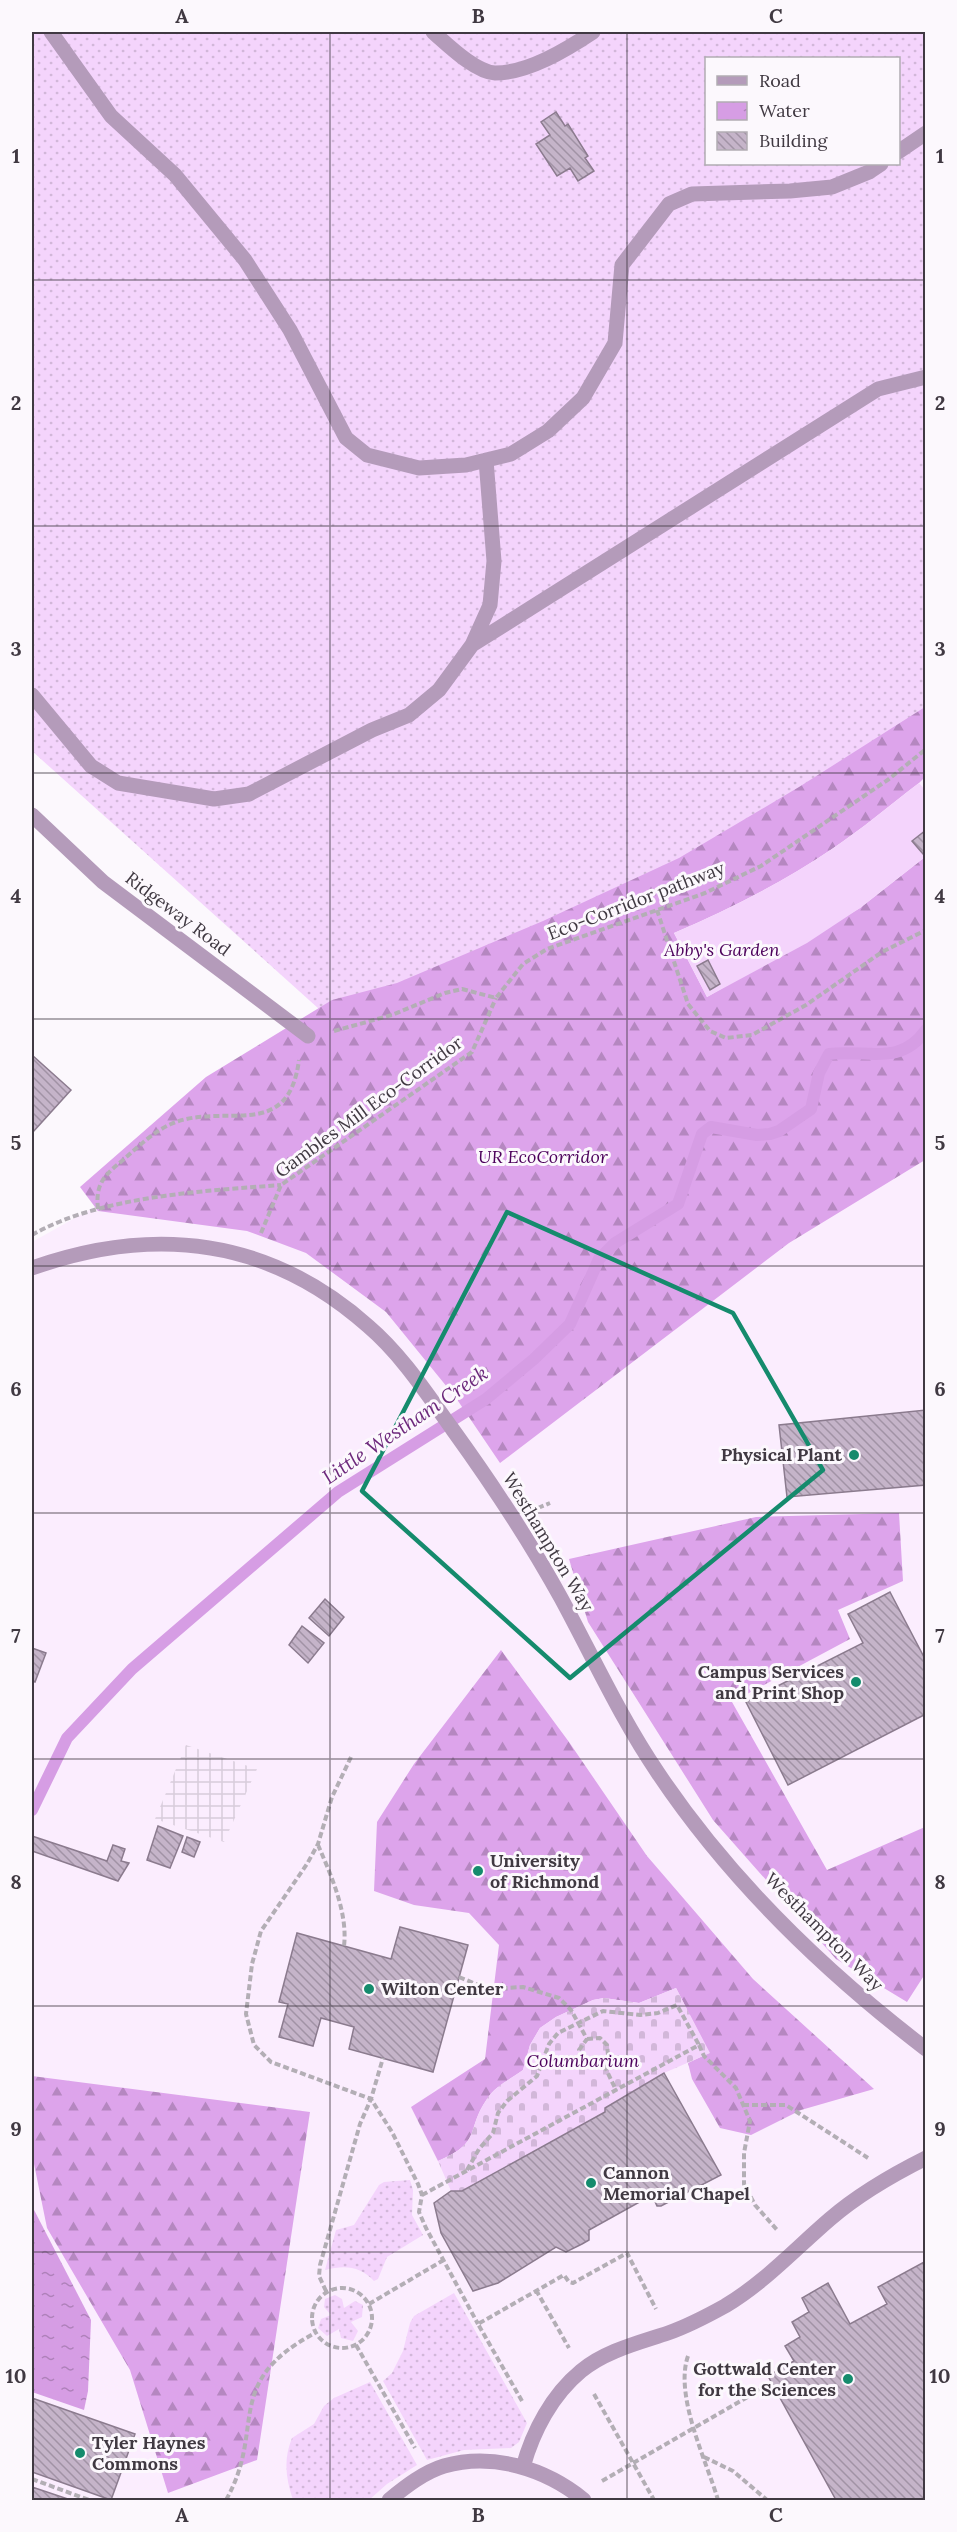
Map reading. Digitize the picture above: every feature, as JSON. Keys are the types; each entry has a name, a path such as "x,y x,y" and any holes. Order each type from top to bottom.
{"street":[{"path":"51,32 111,116 175,175 245,260 291,330 346,438 367,455 419,468 466,465 511,454 538,436 583,398 615,343 622,265 669,204 692,194 790,191 832,187 869,172 880,165"},
{"path":"433,32 461,57 493,73 540,63 593,32"},
{"path":"900,151 926,133"},
{"path":"472,645 878,389 926,377"},
{"path":"32,695 91,766 118,783 214,799 249,794 372,730 409,715 439,690 472,645 490,605 494,561 486,460"},
{"name":"Ridgeway Road","path":"32,815 104,882 308,1036"},
{"name":"Westhampton Way","path":"32,1268 100,1248 141,1243 181,1245 246,1256 275,1266 343,1305 391,1349 426,1393 503,1500 560,1596 629,1728 691,1818 777,1918 876,2010 926,2049"},
{"path":"523,2467 537,2427 557,2396 581,2371 622,2348 699,2320 747,2292 776,2271 830,2219 894,2174 926,2158"},
{"path":"389,2500 420,2478 444,2466 498,2463 523,2467 563,2484 584,2500"}],"path":[{"name":"Eco-Corridor pathway","path":"496,998 534,956 564,942 705,893 761,866 889,779 926,748"},
{"path":"657,910 688,1004 710,1031 726,1038 752,1035 806,1005 882,952 926,930"},
{"path":"98,1209 96,1193 102,1178 155,1133 173,1123 213,1116 254,1116 272,1111 285,1100 296,1078 299,1056 308,1036 392,1015 445,993 462,989 496,998"},
{"name":"Gambles Mill Eco-Corridor","path":"258,1239 281,1185 472,1052 496,998"},
{"path":"32,1235 57,1221 98,1209 192,1194 281,1185"},
{"path":"351,1757 332,1797 318,1844 261,1931 252,1964 246,2014 254,2045 271,2062 371,2099 392,2132 422,2195 419,2212 442,2261 537,2427"},
{"path":"318,1844 339,1902 346,1933 344,1946"},
{"path":"459,1977 488,1989 523,1988 559,1998 571,2010 587,2039"},
{"path":"466,2171 479,2149 493,2133 498,2114 507,2101 537,2076 549,2044 558,2033 603,2011 640,2015 658,2013 677,2005 704,2056 736,2088 750,2121 744,2153 744,2184 755,2205 797,2250"},
{"path":"600,2038 607,2045 608,2055 603,2063 588,2066 581,2059 579,2050 587,2039 600,2038"},
{"path":"422,2195 699,2045"},
{"path":"326,2291 319,2276 320,2265 360,2124 371,2099 383,2058"},
{"path":"603,2063 616,2090"},
{"path":"743,2105 786,2105 894,2174"},
{"path":"478,2324 564,2275 569,2282 573,2283 627,2253 668,2333"},
{"path":"369,2304 442,2261"},
{"path":"339,2288 353,2289 369,2304 372,2311 371,2327 356,2345 334,2348 326,2345 315,2333 312,2311 326,2291 339,2288"},
{"path":"536,2290 654,2500"},
{"path":"699,2320 685,2363 685,2385 695,2427 718,2500"},
{"path":"226,2500 241,2463 255,2388 277,2357 315,2333"},
{"path":"356,2345 417,2452"},
{"path":"600,2482 772,2383"},
{"path":"704,2457 733,2471 767,2500"},
{"path":"32,2479 89,2500"}],"highlighted area":[{"path":"507,1212 733,1313 823,1470 570,1678 362,1491"}],"shaded area":[{"name":"University of Richmond","path":"925,744 925,2500 32,2500 32,1242"},
{"path":"186,1745 257,1769 224,1842 155,1819"}],"green space":[{"path":"32,32 925,32 925,739 353,1032 319,1009 32,751"},
{"name":"UR EcoCorridor","path":"925,707 925,777 919,783 854,833 794,873 715,915 674,933 707,997 860,908 925,857 925,1160 789,1243 500,1463 456,1398 386,1312 306,1253 247,1231 98,1211 80,1187 206,1077 332,1000 397,983 543,921 679,858 799,787"},
{"name":"Abby's Garden","path":"919,783 925,790 925,857 860,908 807,943 707,997 674,933 755,895 794,873 854,833"},
{"path":"899,1513 903,1581 838,1610 850,1639 732,1702 827,1870 925,1827 925,1974 907,2002 836,1959 713,1820 588,1622 569,1559 756,1517"},
{"path":"501,1650 569,1742 647,1856 753,1979 874,2089 801,2110 751,2135 720,2128 692,2079 688,2063 709,2053 676,1988 639,2003 604,1998 593,2000 556,2017 540,2028 530,2045 523,2070 490,2094 480,2110 471,2135 462,2148 438,2161 411,2107 485,2059 499,1945 469,1913 414,1905 374,1891 377,1822 414,1764"},
{"name":"Columbarium","path":"676,1988 710,2053 664,2073 606,2108 605,2112 462,2191 451,2191 438,2161 462,2148 471,2135 480,2110 490,2094 523,2070 530,2045 540,2028 556,2017 593,2000 604,1998 639,2003"},
{"path":"32,2076 310,2112 257,2460 168,2493 130,2370 47,2228 32,2154"},
{"path":"410,2180 413,2190 412,2215 423,2235 387,2257 378,2279 374,2281 363,2272 352,2268 325,2270 336,2230 354,2225 379,2185 384,2182"},
{"path":"454,2293 527,2423 519,2442 511,2448 464,2450 427,2460 383,2381 392,2373 403,2351 414,2316"},
{"path":"335,2295 342,2299 344,2308 355,2301 363,2305 362,2317 351,2322 358,2331 353,2341 341,2338 339,2329 327,2336 318,2328 321,2319 331,2315 324,2307 325,2299"},
{"path":"370,2382 417,2465 387,2484 369,2500 293,2500 287,2469 287,2454 292,2438 314,2424 324,2406 334,2398"}],"water":[{"path":"32,2206 91,2320 88,2391 84,2410 32,2392"}],"building":[{"path":"556,112 565,126 568,124 588,156 585,158 594,171 578,181 570,168 557,176 536,144 550,135 541,122"},
{"path":"926,830 926,854 924,855 912,841"},
{"path":"708,960 720,984 710,990 697,966"},
{"path":"32,1055 71,1090 32,1133"},
{"name":"Physical Plant","path":"926,1410 926,1485 787,1497 779,1425"},
{"name":"Campus Services and Print Shop","path":"890,1592 926,1661 926,1714 788,1785 746,1702 863,1643 848,1614"},
{"path":"325,1599 344,1617 329,1636 309,1618"},
{"path":"302,1626 324,1643 308,1663 289,1645"},
{"path":"32,1648 46,1653 35,1682 32,1681"},
{"path":"158,1826 183,1836 170,1868 147,1860"},
{"path":"32,1836 107,1861 113,1845 125,1849 121,1861 129,1863 118,1881 32,1851"},
{"path":"187,1837 200,1842 194,1857 182,1852"},
{"name":"Wilton Center","path":"400,1927 468,1945 433,2072 349,2049 354,2027 321,2018 313,2046 279,2037 288,2004 279,2002 297,1933 391,1959"},
{"name":"Cannon Memorial Chapel","path":"664,2073 721,2175 661,2206 657,2206 652,2195 589,2230 589,2240 582,2244 566,2252 556,2247 498,2283 473,2291 441,2233 434,2203 451,2191 462,2191 605,2112 605,2108"},
{"name":"Gottwald Center for the Sciences","path":"926,2261 926,2500 836,2500 768,2376 794,2361 785,2346 800,2337 792,2322 809,2312 802,2298 828,2283 850,2324 887,2304 878,2287"},
{"name":"Tyler Haynes Commons","path":"32,2398 135,2434 111,2500 32,2472"},
{"name":"Tyler Haynes Commons","path":"32,2487 68,2499 68,2500 32,2500"}],"waterway":[{"name":"Little Westham Creek","path":"32,1810 67,1738 132,1669 338,1492 486,1399 534,1359 570,1324 599,1259 615,1243 678,1204 702,1134 711,1127 757,1135 779,1131 811,1109 819,1073 829,1054 894,1053 905,1049 926,1030"}],"place":[{"name":"Physical Plant","path":"854,1455"},
{"name":"Campus Services and Print Shop","path":"856,1682"},
{"name":"University of Richmond","path":"478,1871"},
{"name":"Wilton Center","path":"369,1989"},
{"name":"Cannon Memorial Chapel","path":"591,2183"},
{"name":"Gottwald Center for the Sciences","path":"848,2379"},
{"name":"Tyler Haynes Commons","path":"80,2453"}]}
